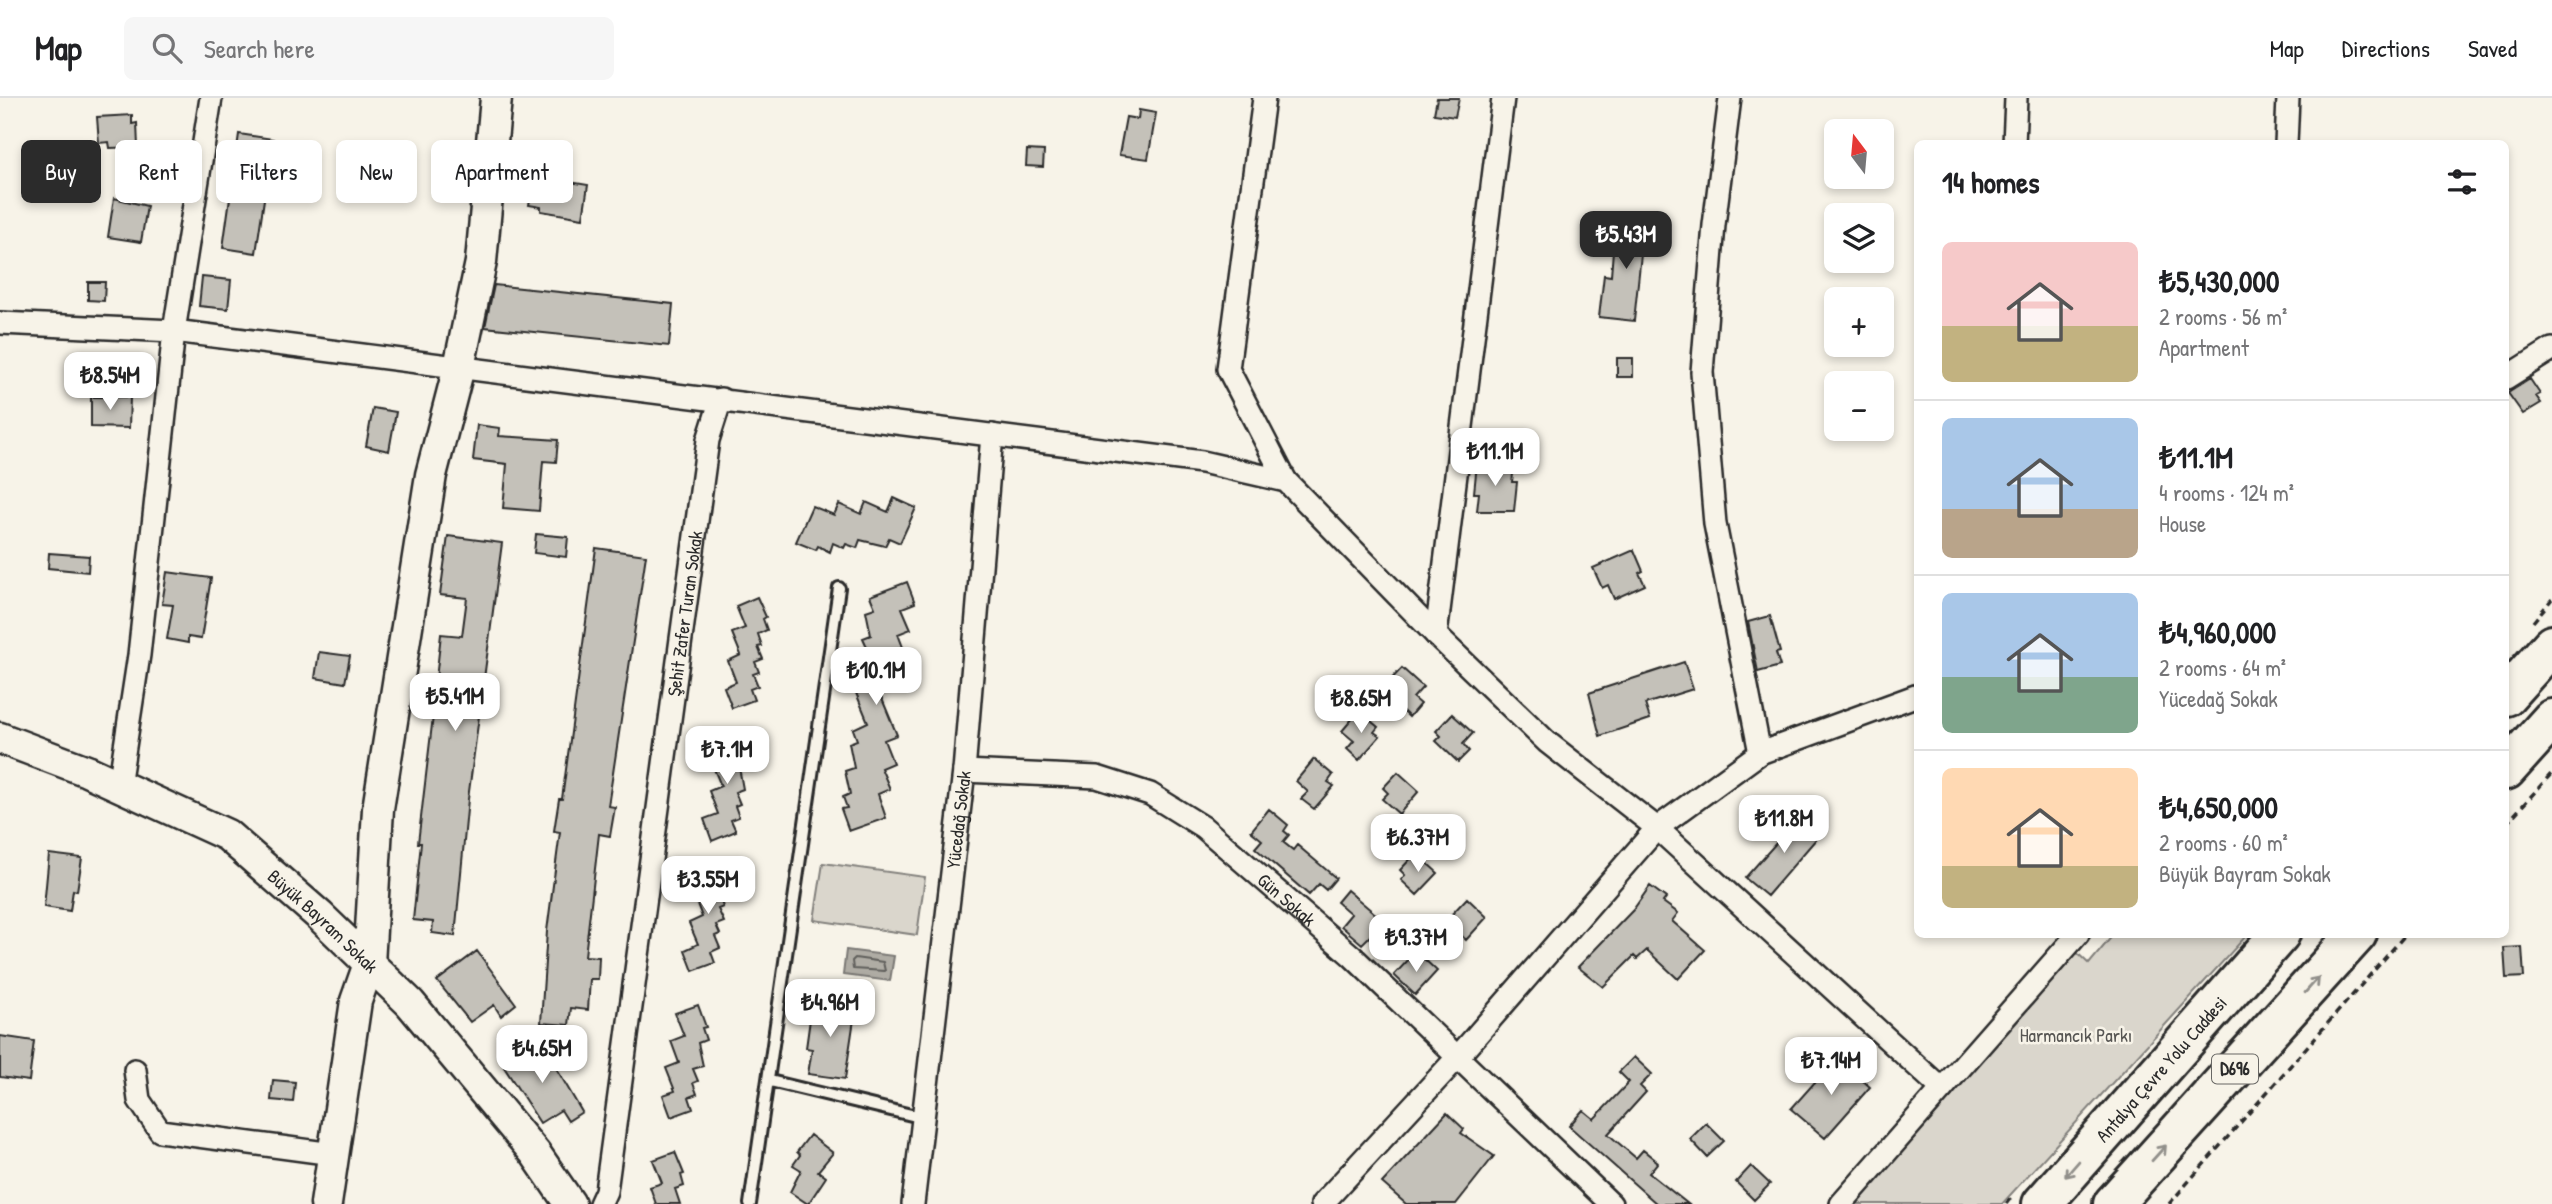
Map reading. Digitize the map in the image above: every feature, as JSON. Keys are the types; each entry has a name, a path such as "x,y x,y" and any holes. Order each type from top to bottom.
{"highway":[{"path":"2511,686 2552,645"},
{"path":"2509,767 2552,719"},
{"name":"Antalya Çevre Yolu Caddesi","path":"2042,1204 2276,938"},
{"name":"D696","path":"2113,1204 2353,938"}],"street":[{"path":"119,786 139,655 174,331 211,98"},
{"path":"326,1204 356,1001 369,964 378,809 431,475 459,368 481,261 496,98"},
{"path":"1264,98 1228,369 1286,481 1436,635 1547,741 1657,828 1942,1089"},
{"path":"1436,635 1503,98"},
{"path":"1730,98 1714,225 1702,372 1715,524 1760,753"},
{"path":"2014,140 2016,98"},
{"path":"2286,140 2287,98"},
{"path":"0,323 174,331 1202,462 1286,481"},
{"path":"2509,375 2552,349"},
{"name":"Şehit Zafer Turan Sokak","path":"600,1204 606,1191 630,1025 708,440 721,399"},
{"name":"Yücedağ Sokak","path":"913,1204 964,771 992,435"},
{"path":"1322,1204 1456,1059 1657,828 1760,753 1914,696"},
{"name":"Büyük Bayram Sokak","path":"0,738 119,786 227,835 410,1003 535,1153 570,1204"},
{"name":"Gün Sokak","path":"964,771 1097,777 1150,794 1203,827 1352,956 1456,1059 1611,1204"},
{"path":"1841,1204 2074,938"},
{"path":"135,1070 139,1100 160,1131 333,1154"}],"lane":[{"path":"750,1204 770,1081 839,588"},
{"path":"770,1081 924,1118"}],"path":[{"path":"2509,821 2552,774"},
{"path":"2169,1204 2402,938"}],"green space":[{"path":"823,863 925,877 917,935 814,920"},
{"name":"Harmancık Parkı","path":"2111,938 2244,938 2002,1204 1856,1204 2072,948 2089,964"}],"water":[{"path":"846,950 894,956 890,981 843,975"}],"building":[{"path":"1437,98 1459,98 1455,117 1434,114"},
{"path":"1139,110 1156,113 1148,159 1119,155 1126,117 1138,119"},
{"path":"132,115 132,124 137,123 138,140 115,140 115,148 110,148 109,142 101,143 99,140 97,117"},
{"path":"239,134 273,139 273,140 238,140"},
{"path":"1027,150 1044,151 1043,167 1026,166"},
{"path":"573,182 588,185 583,218 541,211 541,207 529,205 573,203"},
{"path":"114,198 115,203 147,206 141,242 108,237"},
{"path":"229,203 263,203 256,253 223,248"},
{"path":"1615,225 1659,228 1657,255 1641,254 1634,321 1599,317 1604,275 1611,276"},
{"path":"202,277 231,280 228,309 199,306"},
{"path":"88,282 105,282 104,301 88,300"},
{"path":"494,285 673,304 669,346 485,327"},
{"path":"1617,358 1633,358 1633,377 1617,377"},
{"path":"2530,379 2540,394 2536,396 2541,403 2523,414 2509,392"},
{"path":"91,397 130,397 129,428 91,427"},
{"path":"373,408 396,412 389,451 366,446"},
{"path":"477,425 500,428 499,436 558,440 556,462 543,461 539,511 503,508 507,464 473,460"},
{"path":"1477,463 1514,466 1512,482 1517,482 1514,511 1477,511 1479,493 1474,493"},
{"path":"894,498 916,508 900,543 889,538 885,546 860,540 857,548 846,544 844,548 833,543 830,552 818,546 816,550 796,542 812,506 834,515 839,504 861,514 866,502 888,512"},
{"path":"536,534 568,537 566,557 534,553"},
{"path":"448,536 502,543 468,799 455,936 432,933 433,922 413,920 421,843 418,843 433,716 458,719 462,682 436,679 441,634 462,636 467,598 440,595"},
{"path":"596,548 646,555 608,806 615,807 610,836 599,834 585,956 599,957 598,979 590,979 588,1010 571,1008 569,1025 541,1023 547,931 560,832 554,831 559,799 562,799"},
{"path":"1634,550 1643,571 1639,573 1645,585 1614,599 1608,585 1602,588 1593,568"},
{"path":"49,553 89,556 88,572 48,568"},
{"path":"167,572 211,578 201,639 188,637 188,643 167,639 173,605 162,604"},
{"path":"907,582 915,603 902,608 911,629 898,634 907,658 895,662 904,684 880,694 897,735 884,740 893,763 881,768 890,789 878,794 886,818 849,831 841,809 847,808 843,797 850,794 845,771 854,768 849,743 857,740 853,729 868,722 856,693 864,690 859,666 867,663 863,651 868,649 863,638 871,635 866,611 875,608 870,596"},
{"path":"757,597 766,617 763,619 767,630 758,634 762,646 758,647 763,659 755,662 759,672 753,674 758,686 750,689 754,700 732,708 724,687 736,682 728,661 741,655 732,633 745,628 736,606"},
{"path":"1770,616 1780,652 1776,653 1780,666 1758,672 1748,622"},
{"path":"319,652 350,656 345,683 315,678"},
{"path":"1684,662 1693,689 1645,704 1650,719 1600,736 1589,693"},
{"path":"1402,668 1423,687 1413,698 1420,704 1409,717 1386,695 1391,689 1386,685"},
{"path":"1359,711 1378,727 1374,732 1380,736 1359,760 1347,749 1354,741 1342,731"},
{"path":"1452,714 1473,733 1463,744 1469,751 1458,762 1436,741 1441,736 1436,731"},
{"path":"739,729 748,763 739,767 743,789 735,792 740,804 735,806 739,817 731,820 736,831 712,841 704,819 718,814 709,791 721,786 712,764 726,758 718,738"},
{"path":"1314,759 1333,775 1328,782 1334,786 1314,809 1301,799 1308,792 1296,781"},
{"path":"1398,772 1419,791 1399,814 1382,799 1388,793 1383,788"},
{"path":"1269,809 1288,825 1284,831 1289,835 1283,842 1293,850 1297,845 1336,878 1326,890 1319,884 1309,895 1255,848 1262,840 1251,831"},
{"path":"1803,813 1823,831 1767,896 1745,878"},
{"path":"1416,853 1438,873 1417,895 1401,880 1405,875 1400,870"},
{"path":"49,854 82,858 77,891 73,890 70,911 44,907"},
{"path":"720,859 728,881 723,883 727,893 719,896 723,907 718,909 724,922 716,925 720,934 715,936 720,948 711,952 715,963 693,971 685,950 698,944 689,923 702,917 694,896 706,891 697,868"},
{"path":"1650,886 1666,898 1663,902 1678,913 1672,921 1705,950 1678,979 1647,950 1637,959 1634,956 1603,987 1578,967 1633,910"},
{"path":"1347,890 1391,927 1380,939 1373,933 1362,944 1341,926 1351,914 1337,902"},
{"path":"1467,898 1487,917 1466,940 1450,925 1456,919 1451,915"},
{"path":"2522,947 2524,977 2506,978 2504,948"},
{"path":"477,951 516,1004 501,1016 494,1005 470,1022 437,981"},
{"path":"1421,956 1437,971 1415,995 1394,975 1410,958 1415,962"},
{"path":"817,1000 856,1006 845,1079 808,1074 812,1049 806,1048 811,1012 816,1013"},
{"path":"698,1005 706,1027 702,1028 706,1040 698,1043 703,1066 693,1069 698,1081 693,1083 697,1094 689,1097 693,1109 671,1117 663,1095 675,1091 666,1068 679,1063 671,1041 684,1036 675,1013"},
{"path":"0,1036 34,1041 29,1081 0,1077"},
{"path":"542,1044 582,1112 568,1121 561,1110 540,1123 504,1067"},
{"path":"1833,1054 1870,1087 1825,1138 1791,1109 1824,1072 1820,1069"},
{"path":"1634,1057 1652,1074 1640,1086 1646,1092 1608,1134 1636,1158 1643,1150 1658,1162 1649,1173 1688,1204 1657,1204 1569,1126 1583,1110 1594,1119 1629,1082 1619,1072"},
{"path":"273,1080 295,1082 293,1102 271,1100"},
{"path":"1447,1113 1464,1129 1461,1133 1494,1156 1456,1204 1406,1204 1382,1183"},
{"path":"1706,1123 1724,1141 1707,1157 1690,1139"},
{"path":"810,1135 833,1153 818,1171 826,1177 808,1204 790,1192 801,1170 793,1165 800,1155 797,1152"},
{"path":"675,1152 684,1174 681,1175 684,1186 675,1189 680,1204 656,1204 650,1187 662,1183 653,1160"},
{"path":"1751,1166 1770,1184 1754,1200 1736,1182"}]}
